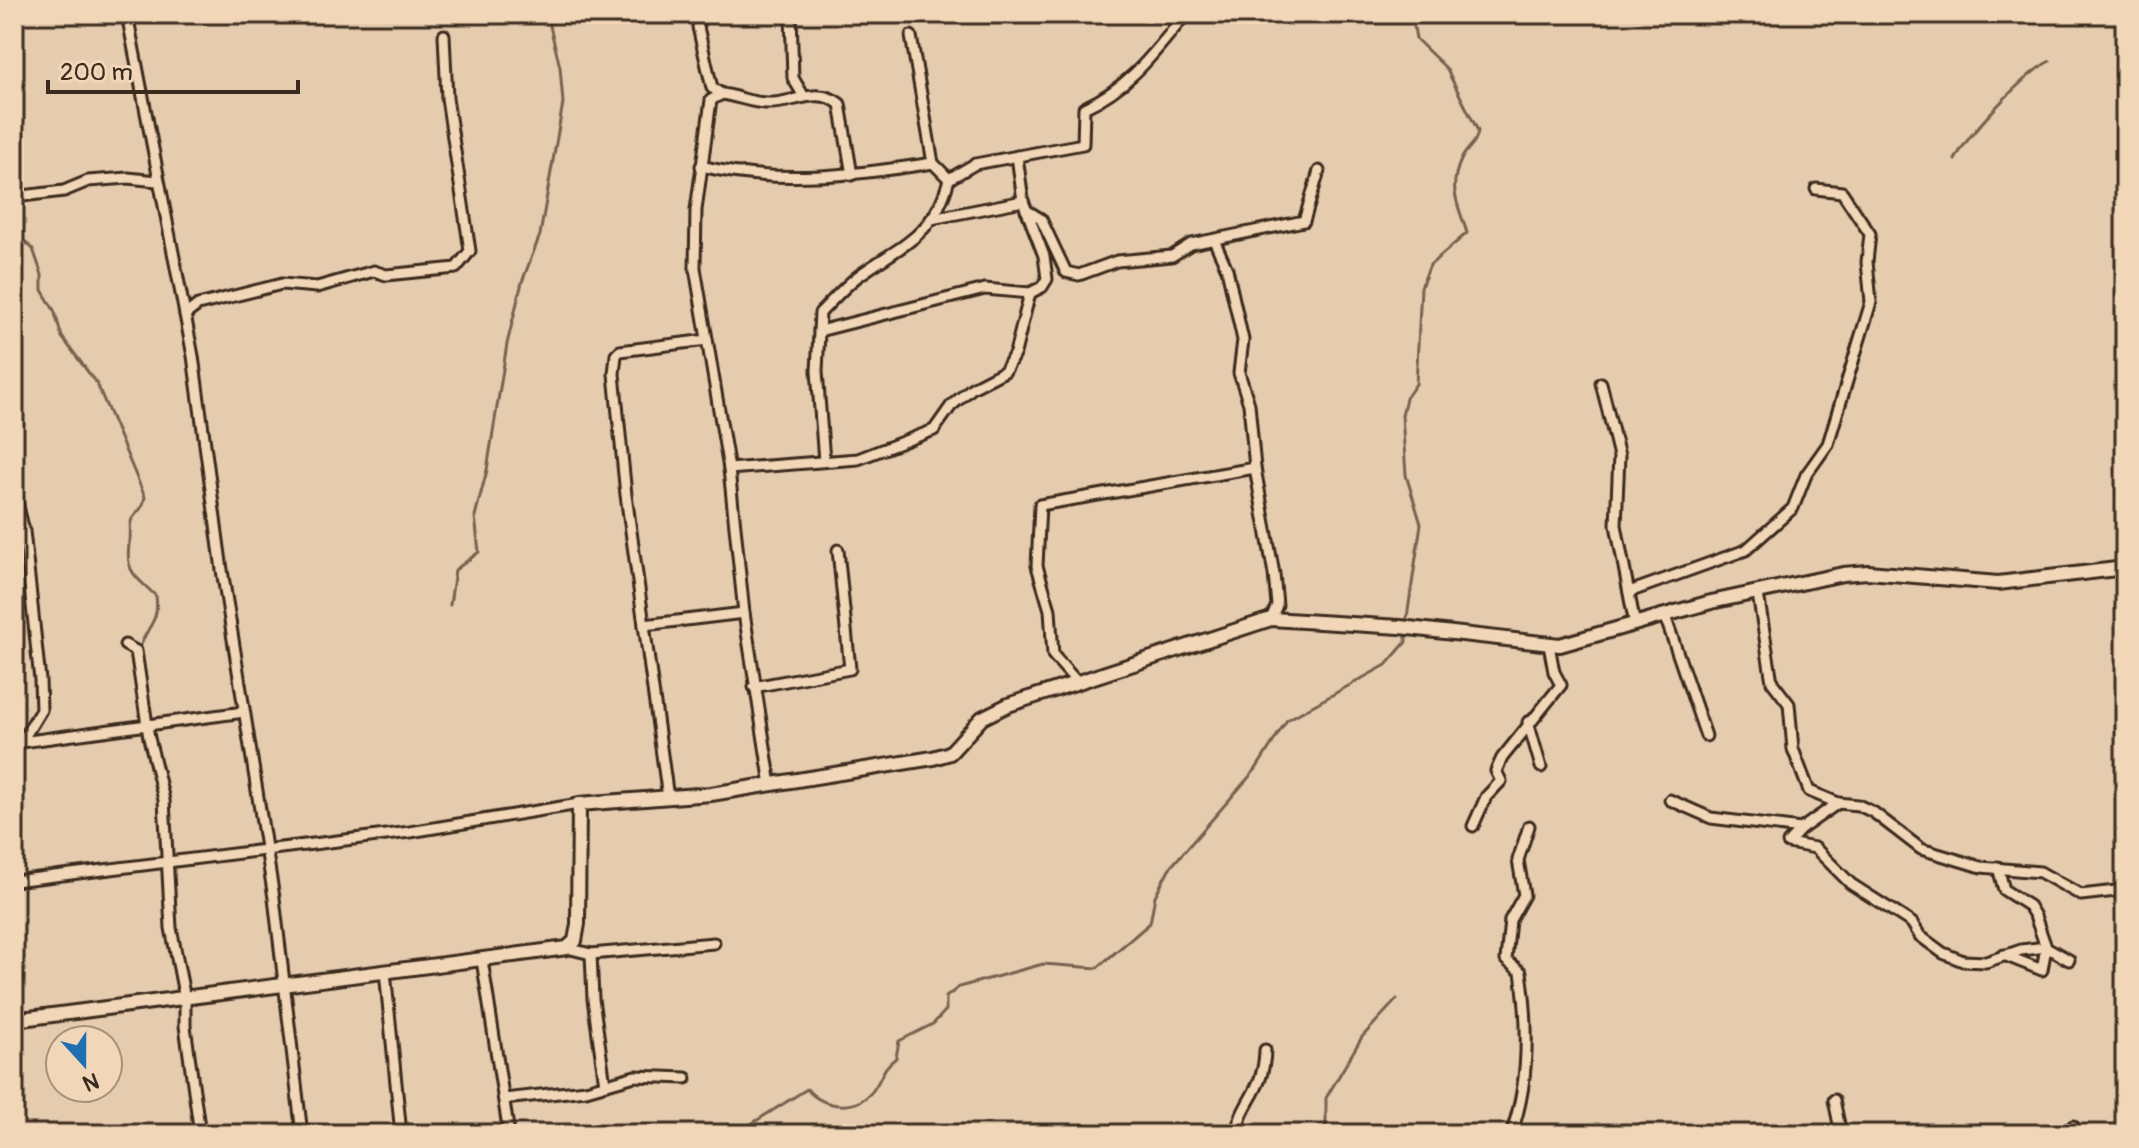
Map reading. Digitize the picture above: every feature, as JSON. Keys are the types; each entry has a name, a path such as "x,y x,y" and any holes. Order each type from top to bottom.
{"street":[{"path":"127,14 185,315 266,847 302,1134"},
{"path":"791,14 793,78 803,95"},
{"path":"824,461 817,371 820,313 856,278 916,239 931,219 949,179 975,164 1083,144 1084,108 1113,94 1148,60 1186,14"},
{"path":"698,27 712,88 701,166 695,268 729,469 744,613 771,785"},
{"path":"185,315 198,305 282,284 317,287 374,271 386,275 456,268 470,251 447,98 444,35"},
{"path":"911,36 933,163 949,179"},
{"path":"712,88 722,94 764,104 803,95 830,97 840,104 852,175"},
{"path":"711,100 722,94"},
{"path":"819,331 985,289 1030,293 1042,287 1047,279 1044,256 1025,206 1017,156"},
{"path":"701,166 763,178 852,175 933,163"},
{"path":"931,219 1025,206 1041,219 1066,272 1071,275 1117,261 1172,256 1191,244 1304,221 1319,171"},
{"path":"14,197 64,191 88,181 128,178 157,181"},
{"path":"1629,592 1746,550 1793,508 1806,475 1828,444 1871,302 1867,262 1870,234 1842,192 1816,189"},
{"path":"1214,240 1227,269 1243,340 1239,373 1254,436 1255,468 1274,574 1277,605 1271,619"},
{"path":"729,469 858,459 934,430 951,406 972,388 1005,371 1015,353 1030,293"},
{"path":"668,798 626,495 614,374 616,355 620,351 707,340"},
{"path":"1601,383 1619,456 1616,525 1635,625"},
{"path":"1078,683 1053,655 1050,610 1037,566 1040,505 1255,468"},
{"path":"14,490 24,531 41,710 18,742"},
{"path":"754,687 850,669 838,550"},
{"path":"14,881 266,847 410,832 579,804 668,798 771,785 950,753 982,718 1008,705 1271,619 1406,628 1560,645 1711,602 1758,594 1776,587 1868,572 1998,583 2125,568"},
{"path":"1758,594 1772,682 1789,704 1793,749 1809,791 1873,812 1921,849 1981,867 2040,872 2081,895 2125,890"},
{"path":"644,625 744,613"},
{"path":"1665,616 1706,736"},
{"path":"125,645 136,651 164,800 171,928 185,999 185,1026 200,1134"},
{"path":"1473,826 1486,797 1501,781 1496,771 1502,758 1528,722 1561,685 1554,672 1549,645"},
{"path":"18,742 244,712"},
{"path":"1528,722 1541,767"},
{"path":"1670,800 1711,818 1801,829"},
{"path":"1838,803 1801,829 1788,843 1815,848 1851,884 1912,923 1920,936 1943,953 1963,961 1986,962 2004,955 2046,947 2069,960"},
{"path":"567,948 575,941 578,924 579,804"},
{"path":"1511,1134 1523,1091 1527,1042 1521,972 1506,960 1510,920 1524,895 1518,860 1529,826"},
{"path":"1998,867 2004,890 2029,906 2046,947 2042,970 2004,955"},
{"path":"14,1020 567,948 591,954 714,943"},
{"path":"591,954 593,999 605,1084"},
{"path":"482,960 509,1134"},
{"path":"385,971 401,1134"},
{"path":"1236,1134 1239,1121 1260,1083 1265,1050"},
{"path":"504,1099 586,1090 635,1076 686,1078"},
{"path":"1834,1100 1841,1134"}],"waterway":[{"path":"450,605 455,570 479,552 475,516 487,470 507,344 522,282 540,235 563,103 560,67 547,14"},
{"path":"1406,624 1421,524 1406,475 1402,415 1406,398 1416,384 1421,287 1430,265 1467,233 1456,196 1455,178 1462,158 1478,131 1446,68 1416,39 1412,14"},
{"path":"1955,160 1971,136 1998,106 2026,78 2050,61"},
{"path":"14,232 33,249 42,275 42,290 54,310 62,337 97,384 145,497 142,507 131,521 128,558 136,577 156,596 157,605 140,649"},
{"path":"735,1134 807,1089 831,1104 859,1102 874,1089 885,1069 896,1058 899,1041 933,1024 946,1010 946,997 959,987 1043,964 1097,968 1150,923 1155,896 1169,869 1256,769 1287,720 1386,665 1406,642 1406,632"},
{"path":"141,657 145,673"},
{"path":"1326,1134 1326,1098 1362,1037 1397,999"}]}
